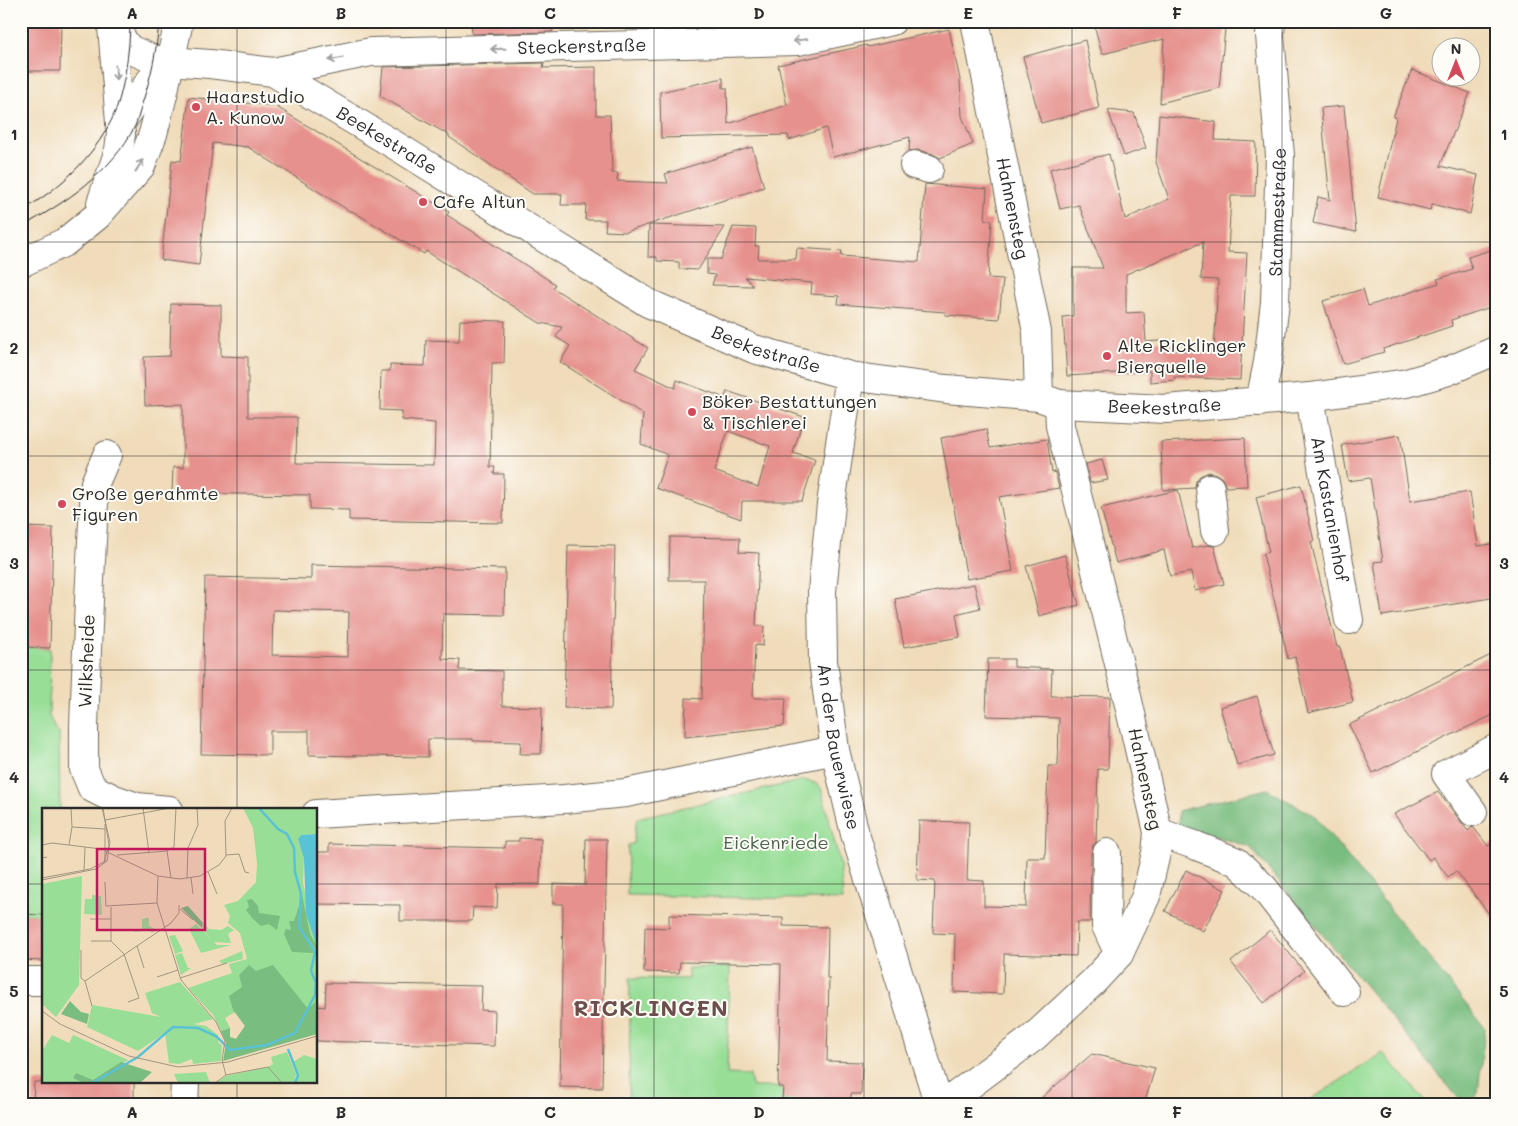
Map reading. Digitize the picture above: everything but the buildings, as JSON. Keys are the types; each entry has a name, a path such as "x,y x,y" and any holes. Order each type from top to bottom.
{"street":[{"name":"Steckerstraße","path":"273,72 372,52 717,32 798,41 892,21"},
{"name":"Hahnensteg","path":"943,1105 1034,1038 1093,982 1119,954 1146,896 1156,853 1158,832 1060,426 1049,400 976,21"},
{"name":"Stammestraße","path":"1260,402 1268,362 1275,302 1280,156 1270,35 1271,21"},
{"name":"Beekestraße","path":"112,23 129,49 155,60 210,64 273,72 648,303 754,349 850,376 1049,400 1166,409 1310,397 1407,383 1448,371 1497,350"},
{"path":"97,216 119,150 121,134 112,23"},
{"path":"21,263 65,242 97,216 141,166 153,134 179,23"},
{"path":"120,124 150,81 171,61"},
{"name":"An der Bauerwiese","path":"850,376 831,504 822,591 823,661 834,750 855,834 939,1105"},
{"name":"Am Kastanienhof","path":"1310,397 1349,620"},
{"name":"Wilksheide","path":"107,455 95,483 88,619 84,769 92,788 114,799 137,807 148,808"},
{"path":"1210,488 1214,531"},
{"path":"1473,812 1446,774 1497,748"},
{"path":"318,814 564,799 626,793 834,750"},
{"path":"1158,832 1237,862 1264,888 1345,992"},
{"path":"1107,854 1106,926 1119,954"},
{"path":"21,981 42,982"},
{"path":"184,1105 185,1084"}],"green space":[{"path":"21,647 50,648 49,716 57,733 59,733 60,808 42,808 42,915 21,914"},
{"name":"Eickenriede","path":"804,780 815,783 821,788 840,864 843,900 627,895 628,845 633,844 637,818"},
{"path":"1267,789 1315,816 1485,1028 1478,1093 1470,1105 1464,1105 1250,847 1179,825 1178,811"},
{"path":"730,967 727,1074 750,1075 752,1087 783,1087 782,1099 796,1100 796,1105 629,1105 630,978 688,979 688,968"},
{"path":"1383,1053 1429,1105 1302,1105"}],"tram line":[{"path":"21,211 35,203 73,172 85,160 104,133 112,119 120,97 129,45 130,21"},
{"path":"21,227 54,208 86,185 114,158 125,143 136,123 148,84 155,53 159,21"}],"place":[{"name":"Haarstudio A. Kunow","path":"196,107"},
{"name":"Cafe Altun","path":"423,202"},
{"name":"Alte Ricklinger Bierquelle","path":"1107,356"},
{"name":"Böker Bestattungen & Tischlerei","path":"692,412"},
{"name":"Große gerahmte Figuren","path":"62,504"}],"district":[{"name":"RICKLINGEN","path":"651,1008"}]}
